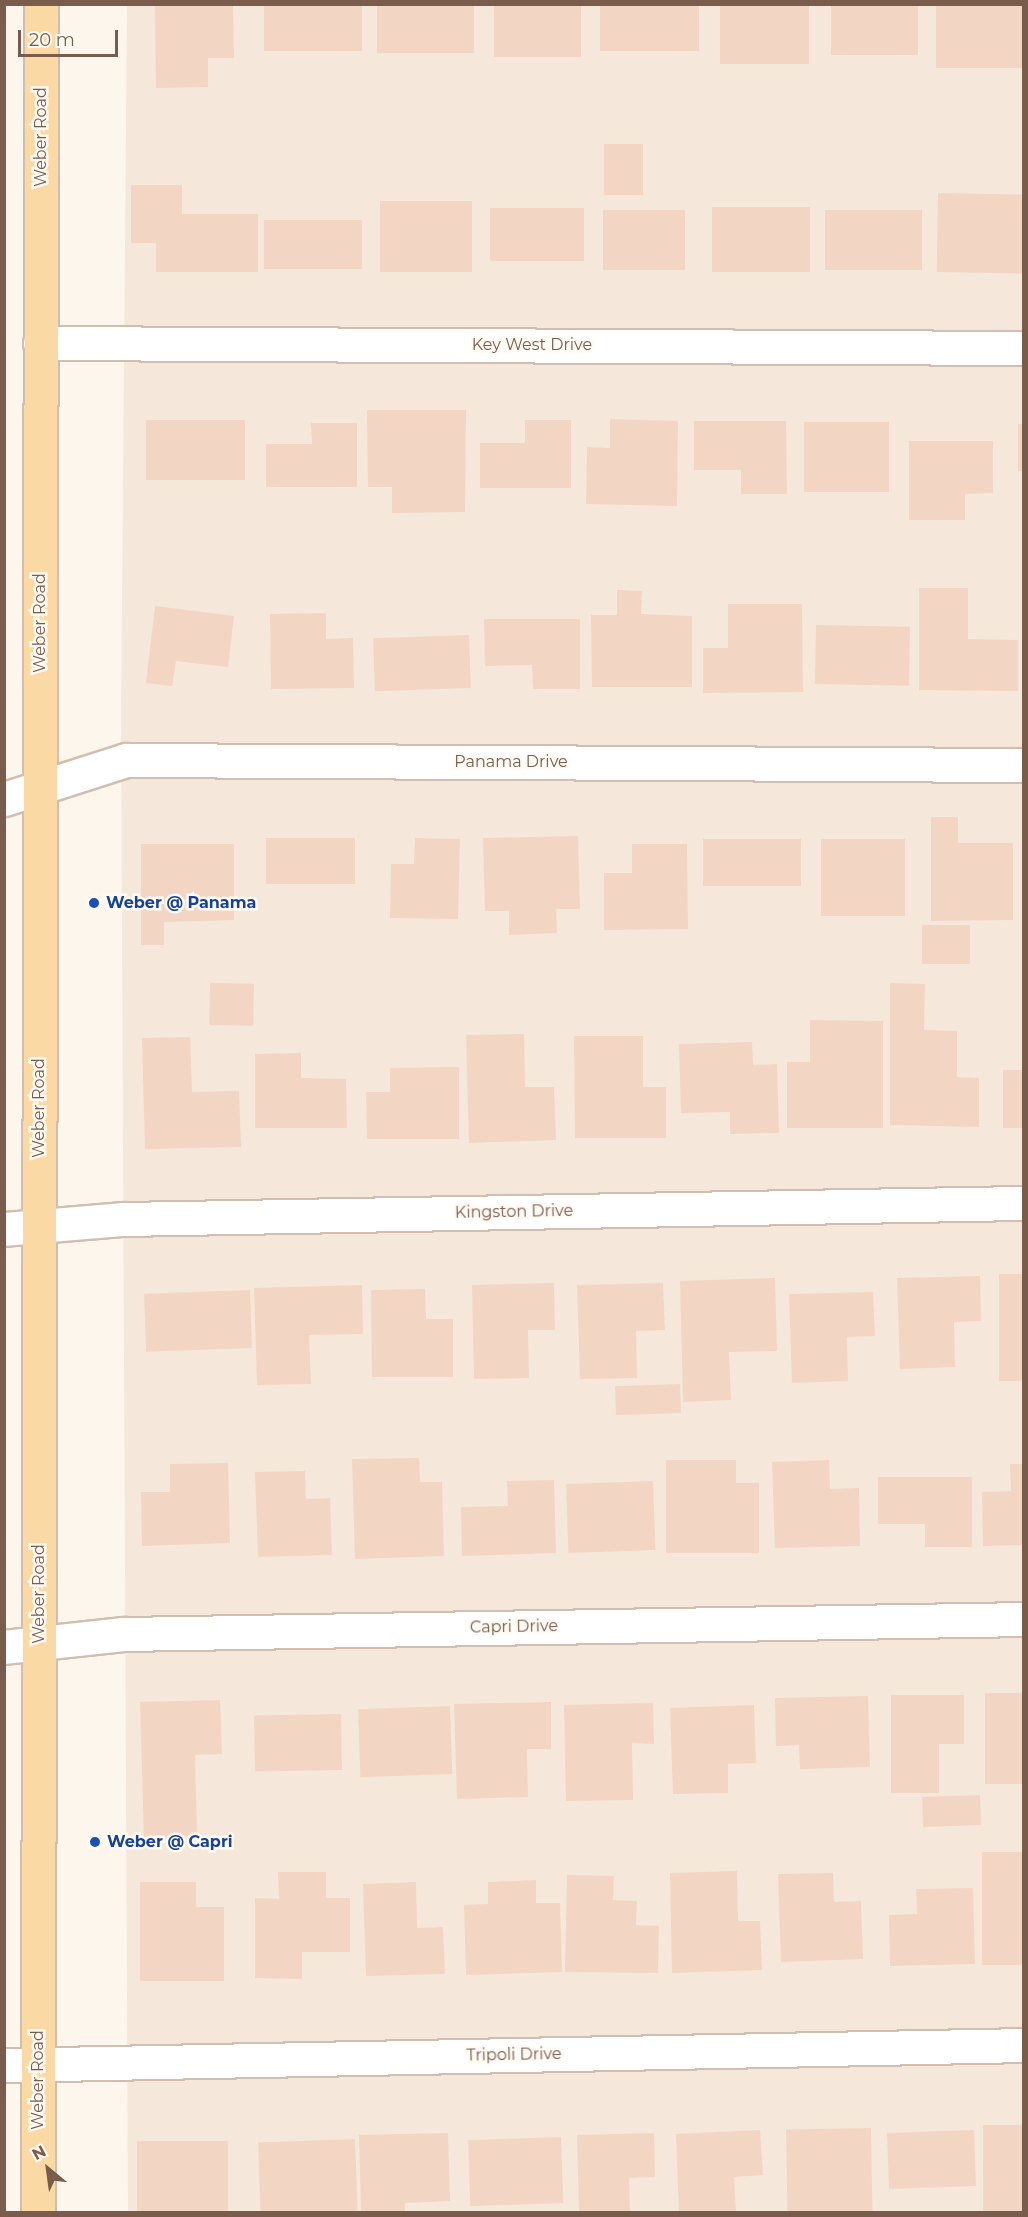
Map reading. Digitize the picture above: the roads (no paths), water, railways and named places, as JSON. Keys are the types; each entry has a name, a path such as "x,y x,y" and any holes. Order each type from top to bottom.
{"main road":[{"name":"Weber Road","path":"38,2212 41,4"}],"street":[{"name":"Key West Drive","path":"40,343 1023,348"},
{"name":"Panama Drive","path":"4,799 126,760 1023,765"},
{"name":"Kingston Drive","path":"4,1229 135,1219 1023,1203"},
{"name":"Capri Drive","path":"4,1647 135,1634 1023,1619"},
{"name":"Tripoli Drive","path":"4,2065 1023,2045"}],"place":[{"name":"Weber @ Panama","path":"94,903"},
{"name":"Weber @ Capri","path":"95,1842"}]}
